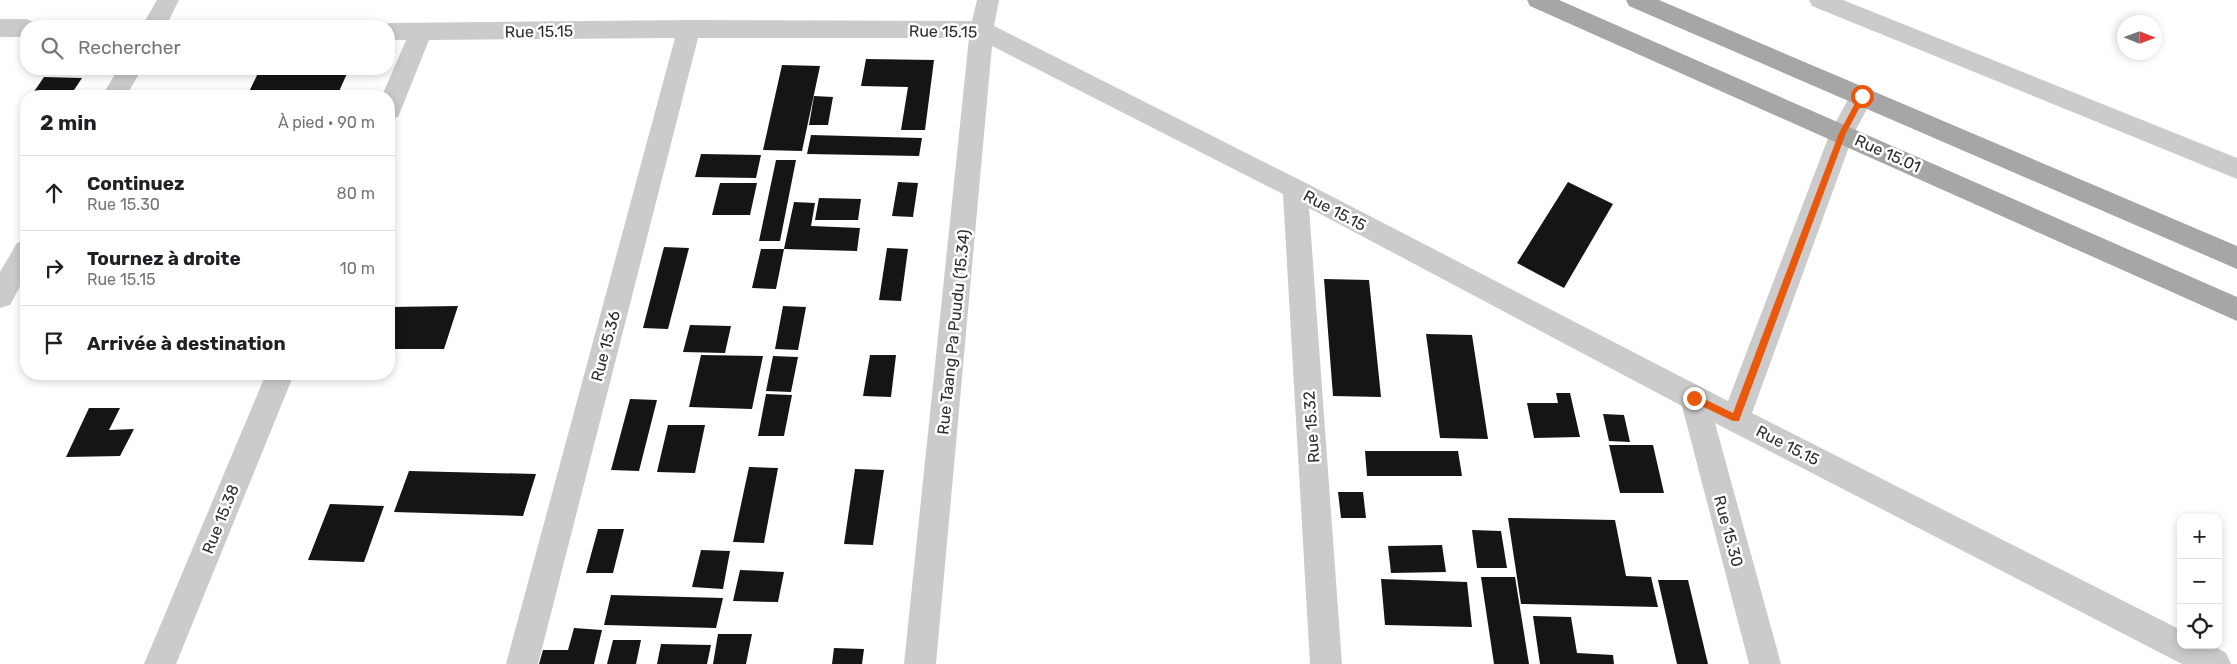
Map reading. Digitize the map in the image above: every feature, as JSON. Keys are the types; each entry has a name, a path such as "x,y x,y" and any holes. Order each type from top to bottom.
{"main road":[{"name":"Rue 15.01","path":"1538,0 2237,309"},
{"path":"1637,0 2237,258"}],"street":[{"path":"157,20 168,0"},
{"name":"Rue Taang Pa Puudu (15.34)","path":"920,664 982,30 988,0"},
{"path":"1820,0 2237,169"},
{"path":"0,28 20,28"},
{"name":"Rue 15.15","path":"395,32 689,29 982,30 1295,189 1694,398 1736,418 2179,653 2215,664"},
{"name":"Rue 15.36","path":"522,664 689,29"},
{"path":"395,95 421,32"},
{"path":"118,90 126,75"},
{"path":"1736,418 1842,133 1862,96"},
{"name":"Rue 15.32","path":"1295,189 1326,664"},
{"path":"0,297 20,262"},
{"name":"Rue 15.38","path":"160,664 278,380"},
{"name":"Rue 15.30","path":"1694,398 1765,664"}],"building":[{"path":"866,59 934,60 925,130 901,130 908,87 861,86"},
{"path":"782,65 820,66 802,151 763,150"},
{"path":"257,75 346,75 340,90 250,90"},
{"path":"44,77 82,78 74,90 35,90"},
{"path":"814,96 833,97 828,125 809,125"},
{"path":"811,135 922,138 919,156 807,154"},
{"path":"701,154 761,155 756,178 695,177"},
{"path":"776,160 796,160 780,241 759,241"},
{"path":"898,182 918,183 913,217 892,216"},
{"path":"1568,182 1613,204 1564,288 1517,263"},
{"path":"720,183 757,183 750,215 712,215"},
{"path":"819,198 861,199 858,220 815,220"},
{"path":"794,202 815,203 811,226 860,228 857,251 784,249"},
{"path":"664,247 689,248 668,329 643,328"},
{"path":"887,248 908,249 901,301 879,300"},
{"path":"761,249 784,249 776,289 752,288"},
{"path":"1324,279 1369,280 1381,397 1333,396"},
{"path":"458,306 444,349 395,349 395,307"},
{"path":"783,306 806,307 798,350 775,349"},
{"path":"690,325 731,326 725,353 683,352"},
{"path":"1426,334 1472,335 1488,439 1440,438"},
{"path":"701,355 763,356 752,409 689,407"},
{"path":"870,355 896,355 891,397 863,396"},
{"path":"773,356 798,357 791,392 766,391"},
{"path":"1556,393 1570,393 1580,437 1534,438 1527,403 1558,403"},
{"path":"766,394 792,395 784,436 758,436"},
{"path":"630,399 657,400 639,471 611,470"},
{"path":"89,408 120,408 109,430 134,429 120,456 66,457"},
{"path":"1603,414 1624,415 1630,442 1609,441"},
{"path":"668,425 705,425 695,473 657,472"},
{"path":"1609,445 1653,445 1664,493 1620,493"},
{"path":"1365,451 1458,451 1462,476 1367,476"},
{"path":"749,467 778,468 764,543 733,542"},
{"path":"855,469 884,470 873,545 844,544"},
{"path":"409,471 536,474 523,516 394,512"},
{"path":"1338,492 1363,492 1366,518 1341,518"},
{"path":"330,504 384,506 364,562 308,560"},
{"path":"1508,518 1615,520 1626,576 1651,577 1658,607 1521,604"},
{"path":"598,529 624,529 613,573 586,573"},
{"path":"1472,530 1501,531 1507,568 1477,568"},
{"path":"1442,545 1446,572 1391,573 1388,546"},
{"path":"701,550 730,551 723,589 692,587"},
{"path":"740,570 784,572 778,602 733,601"},
{"path":"1481,577 1515,577 1529,664 1494,664"},
{"path":"1381,579 1467,582 1472,627 1385,625"},
{"path":"1658,580 1688,580 1708,664 1677,664"},
{"path":"611,595 723,598 716,628 604,625"},
{"path":"1533,616 1571,617 1577,653 1613,655 1614,664 1540,664"},
{"path":"574,628 602,630 594,664 539,664 543,650 568,650"},
{"path":"718,634 752,634 746,664 713,664"},
{"path":"613,640 641,640 636,664 607,664"},
{"path":"661,644 711,645 707,664 657,664"},
{"path":"834,648 864,649 862,664 832,664"}],"route":[{"path":"1694,398 1736,418 1842,133 1862,96"}]}
